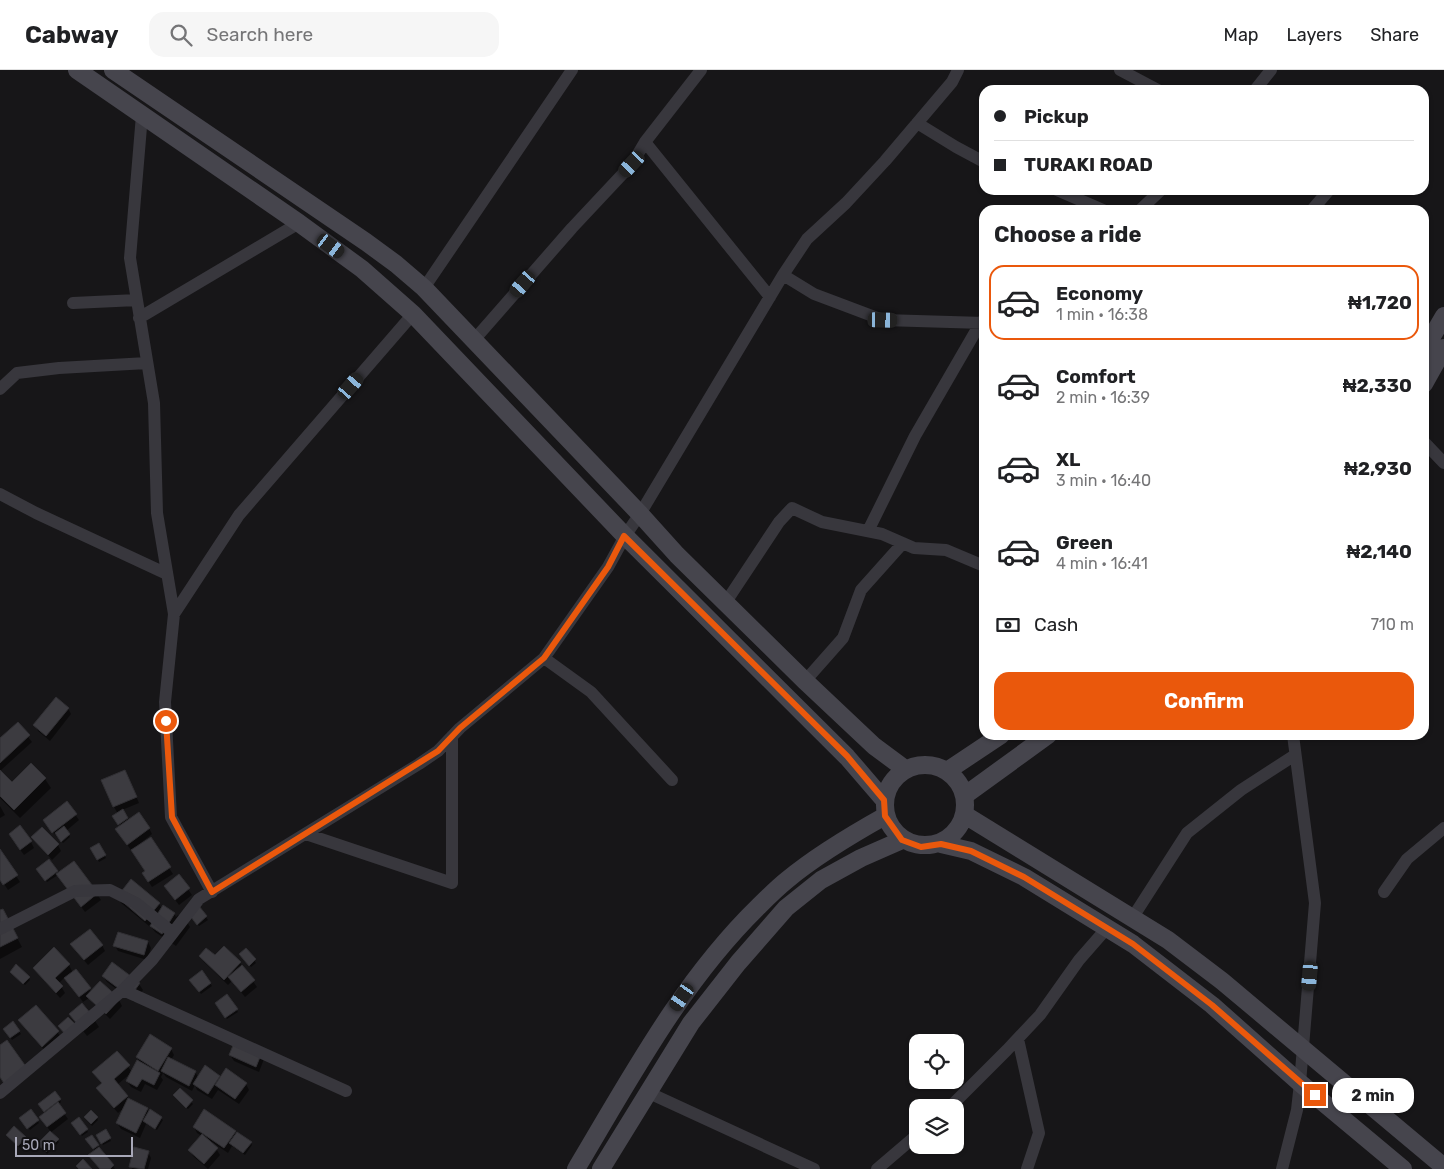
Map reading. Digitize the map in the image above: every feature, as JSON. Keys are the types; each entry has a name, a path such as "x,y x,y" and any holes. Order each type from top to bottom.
{"main road":[{"path":"77,70 299,223 362,269 413,314 624,536 847,756 884,808 902,840 921,847 941,844 971,851 1024,877 1133,944 1212,1005 1300,1083 1403,1169"},
{"path":"116,71 366,242 424,288 677,555 874,746 905,769"},
{"path":"1429,342 1444,316"},
{"path":"1429,375 1444,348"},
{"path":"947,772 994,740"},
{"path":"964,796 1041,740"},
{"path":"576,1169 662,1026 703,968 743,922 786,880 884,808 891,782 905,769 915,765 937,767 947,772 958,782 964,796 965,815 956,832 941,844"},
{"path":"965,815 1168,940 1222,981 1444,1167"},
{"path":"601,1169 692,1022 738,962 786,908 821,880 861,858 902,840"}],"street":[{"path":"424,288 572,70"},
{"path":"474,340 572,228 632,164 646,142 701,70"},
{"path":"0,1093 123,990 152,960 199,900 438,751 452,736 544,658 608,567 624,536 640,514 783,275 807,239 846,203 885,161 952,82 958,70"},
{"path":"1120,70 1148,85"},
{"path":"1259,85 1271,70"},
{"path":"142,115 130,258 154,403 157,513 174,614 165,702 172,817 212,892"},
{"path":"917,123 979,159"},
{"path":"646,142 770,297"},
{"path":"1068,195 1092,205"},
{"path":"1145,205 1156,195"},
{"path":"1316,205 1324,195"},
{"path":"139,318 299,223"},
{"path":"783,275 814,294 883,320 979,322"},
{"path":"73,303 137,300"},
{"path":"174,614 239,515 413,314"},
{"path":"868,531 915,436 979,329"},
{"path":"0,389 16,373 59,368 147,363"},
{"path":"1429,447 1444,463"},
{"path":"0,494 36,513 167,574"},
{"path":"726,602 779,522 792,508 822,522 882,534 914,548 946,550 979,564"},
{"path":"805,681 843,638 861,590 903,543"},
{"path":"544,658 591,692 672,780"},
{"path":"306,834 452,883 452,736"},
{"path":"1282,1169 1296,1110 1300,1083 1315,903 1294,740"},
{"path":"1133,917 1187,833 1241,790 1295,755"},
{"path":"1384,892 1407,859 1444,828"},
{"path":"0,929 75,891 110,890 136,903 173,933"},
{"path":"957,1099 1040,1015 1078,960 1107,928"},
{"path":"123,990 346,1091"},
{"path":"1018,1039 1039,1133 1027,1169"},
{"path":"647,1092 814,1169"},
{"path":"877,1169 909,1142"}],"building":[{"path":"56,697 69,708 46,736 33,725"},
{"path":"18,722 30,735 0,763 0,738"},
{"path":"31,763 46,778 14,810 0,796 0,770 12,782"},
{"path":"125,770 137,797 113,807 101,780"},
{"path":"67,801 77,814 52,833 43,820"},
{"path":"123,809 128,818 118,825 112,816"},
{"path":"139,812 150,828 127,845 115,829"},
{"path":"20,825 32,841 20,850 9,834"},
{"path":"64,826 70,834 61,842 55,833"},
{"path":"42,827 59,844 48,855 31,837"},
{"path":"151,837 171,867 148,882 142,873 145,871 131,850"},
{"path":"99,843 106,855 97,860 90,848"},
{"path":"0,849 18,875 3,885 0,880"},
{"path":"49,859 58,871 45,881 36,869"},
{"path":"74,861 98,893 81,907 56,874"},
{"path":"179,874 190,888 175,900 164,886"},
{"path":"131,879 160,903 145,921 117,897"},
{"path":"195,901 207,916 197,925 185,909"},
{"path":"163,905 175,913 162,934 150,926"},
{"path":"3,909 18,938 0,947 0,910"},
{"path":"90,929 103,945 84,960 70,944"},
{"path":"118,932 148,941 144,955 113,946"},
{"path":"224,946 241,962 224,980 199,956 206,948 215,955"},
{"path":"54,947 70,964 55,978 63,986 56,993 33,968"},
{"path":"246,948 256,959 249,966 239,954"},
{"path":"112,962 140,983 130,997 102,976"},
{"path":"16,964 30,977 23,984 10,972"},
{"path":"242,965 255,980 241,992 228,977"},
{"path":"76,969 91,988 79,997 64,978"},
{"path":"202,970 211,983 199,992 189,980"},
{"path":"100,981 120,999 106,1014 86,996"},
{"path":"227,994 238,1009 225,1018 215,1003"},
{"path":"82,1003 96,1020 83,1031 69,1014"},
{"path":"36,1005 59,1031 42,1047 18,1020"},
{"path":"68,1017 76,1025 66,1035 58,1026"},
{"path":"13,1021 20,1031 10,1038 3,1029"},
{"path":"150,1034 172,1048 158,1071 136,1057"},
{"path":"7,1040 27,1068 5,1085 0,1077 0,1045"},
{"path":"235,1041 262,1052 256,1067 229,1055"},
{"path":"117,1051 130,1065 114,1079 128,1096 114,1108 96,1088 102,1083 92,1072"},
{"path":"168,1057 196,1071 189,1086 161,1071"},
{"path":"137,1060 160,1073 154,1085 142,1079 137,1087 126,1081"},
{"path":"205,1065 220,1076 208,1094 193,1084"},
{"path":"226,1068 247,1083 235,1099 215,1085"},
{"path":"180,1088 193,1100 186,1108 173,1095"},
{"path":"55,1091 61,1099 44,1112 38,1104"},
{"path":"128,1098 148,1108 136,1133 116,1123"},
{"path":"58,1102 66,1113 47,1127 39,1117"},
{"path":"31,1109 39,1120 27,1129 19,1118"},
{"path":"150,1109 162,1117 155,1129 143,1121"},
{"path":"204,1109 236,1131 224,1148 193,1127"},
{"path":"91,1110 98,1117 91,1124 84,1117"},
{"path":"79,1117 88,1129 80,1135 71,1123"},
{"path":"14,1126 26,1137 18,1146 6,1135"},
{"path":"106,1129 111,1138 101,1144 96,1135"},
{"path":"50,1131 59,1139 46,1152 37,1144"},
{"path":"237,1132 252,1142 243,1153 229,1143"},
{"path":"202,1134 218,1148 204,1164 188,1150"},
{"path":"92,1135 99,1145 93,1149 85,1139"},
{"path":"99,1147 114,1165 110,1169 100,1169 88,1155"},
{"path":"134,1147 149,1151 144,1169 129,1167"},
{"path":"83,1159 92,1169 79,1169 76,1166"}],"route":[{"path":"166,721 172,817 212,892 438,751 460,728 544,658 608,567 624,536 847,756 884,800 885,816 902,840 921,847 941,844 971,851 1024,877 1133,944 1212,1005 1315,1095"}]}
